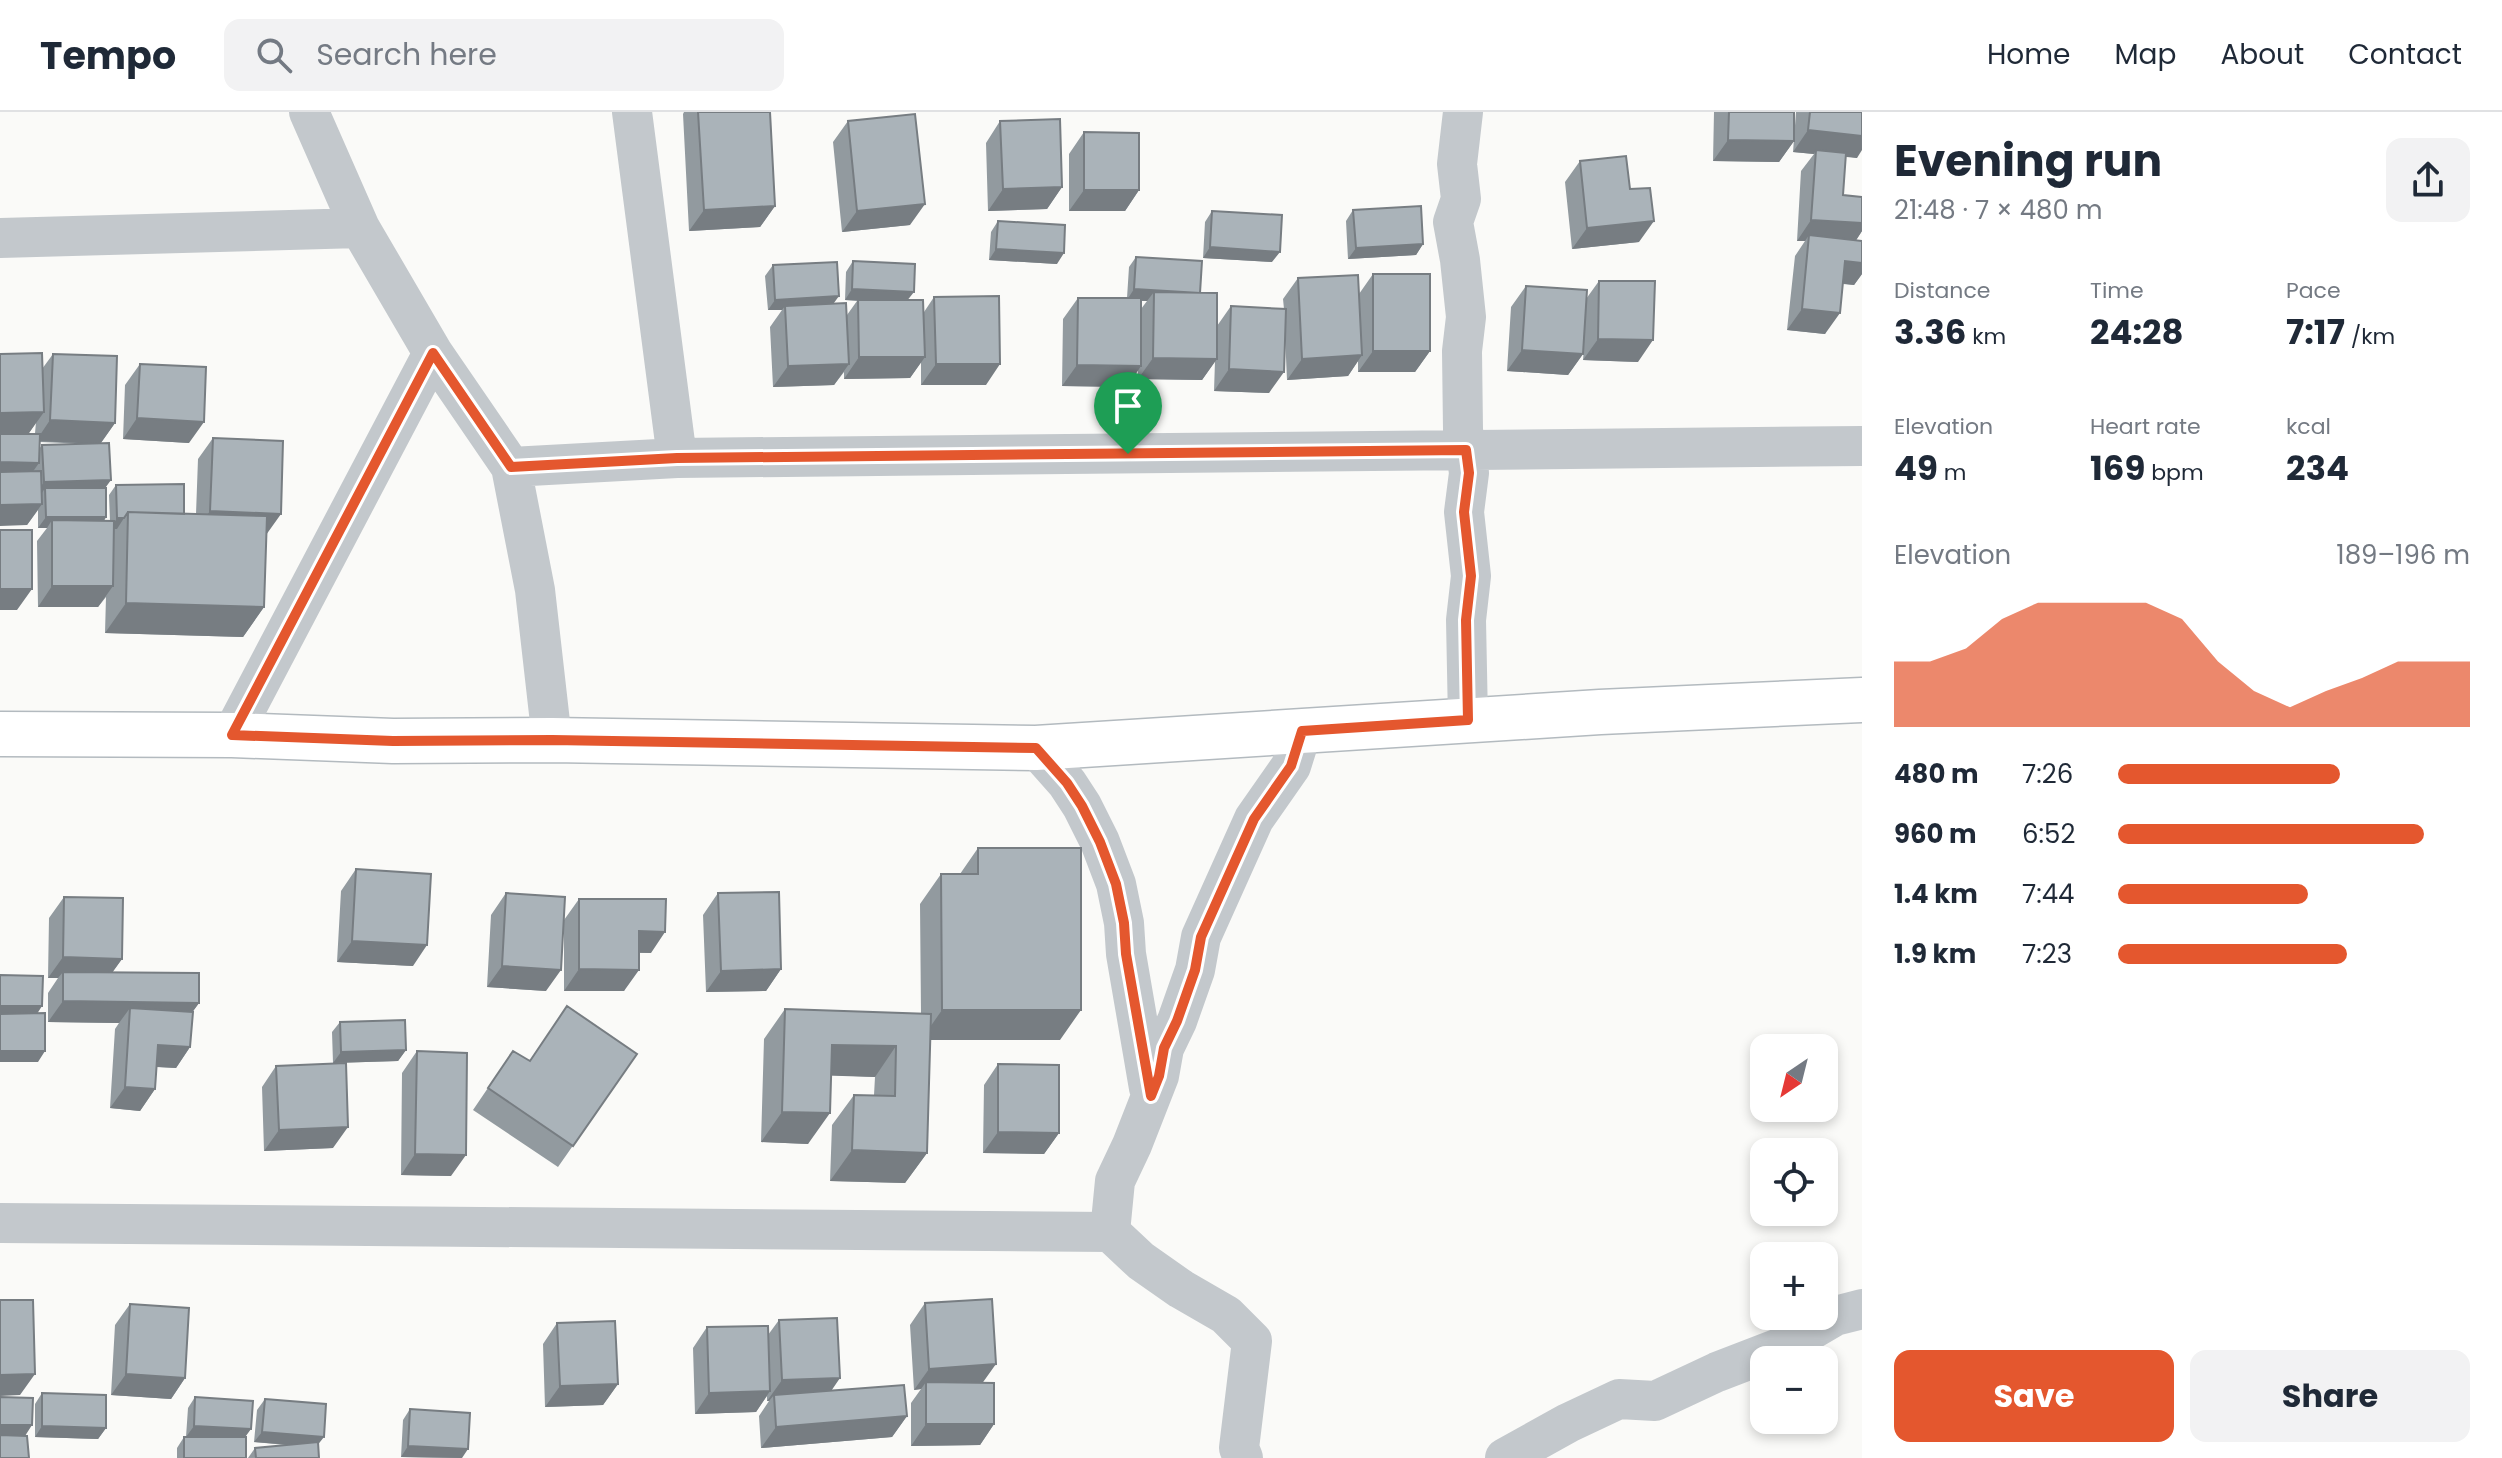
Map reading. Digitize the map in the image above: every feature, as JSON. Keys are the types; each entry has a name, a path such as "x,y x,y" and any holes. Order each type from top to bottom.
{"street":[{"path":"309,112 360,228 433,353 511,467 535,590 552,740"},
{"path":"632,112 677,458"},
{"path":"1463,112 1457,164 1461,199 1453,222 1466,317 1462,351 1463,430 1469,473 1464,512 1471,576 1466,620 1468,720"},
{"path":"0,238 360,228"},
{"path":"232,735 433,353"},
{"path":"511,467 677,458 1862,446"},
{"path":"0,734 1036,748 1468,720 1862,700"},
{"path":"1110,1232 1115,1181 1159,1076 1164,1048 1195,970 1201,937 1254,819 1291,766 1302,731"},
{"path":"1036,748 1067,783 1082,806 1116,884 1151,1096"},
{"path":"0,1223 1110,1232 1141,1261 1226,1315 1252,1341 1239,1448 1243,1458"},
{"path":"1505,1458 1619,1399 1655,1401 1717,1372 1782,1347 1835,1316 1862,1309"}],"building":[{"path":"698,112 770,112 775,206 704,210"},
{"path":"1729,112 1794,112 1794,141 1728,140"},
{"path":"1810,112 1862,112 1862,136 1808,130"},
{"path":"915,114 925,204 857,211 848,121"},
{"path":"1060,119 1062,187 1003,189 1000,121"},
{"path":"1084,132 1139,133 1139,190 1084,190"},
{"path":"1816,150 1846,153 1843,195 1862,197 1862,223 1811,220"},
{"path":"1626,156 1630,189 1650,188 1654,221 1587,228 1580,161"},
{"path":"1421,206 1423,244 1356,248 1353,210"},
{"path":"1212,211 1282,215 1280,252 1210,247"},
{"path":"998,221 1065,225 1064,253 996,249"},
{"path":"1809,235 1862,241 1862,263 1845,261 1840,313 1802,309"},
{"path":"1136,257 1202,261 1200,293 1134,289"},
{"path":"853,261 915,264 914,292 852,289"},
{"path":"837,262 839,296 775,300 773,265"},
{"path":"1373,274 1430,274 1430,351 1373,351"},
{"path":"1358,275 1362,355 1302,359 1298,278"},
{"path":"1599,281 1655,281 1653,340 1598,339"},
{"path":"1526,286 1587,290 1583,354 1522,350"},
{"path":"1154,292 1217,293 1217,359 1153,358"},
{"path":"999,296 1000,364 936,364 934,297"},
{"path":"1078,298 1141,298 1141,366 1077,365"},
{"path":"858,300 923,300 925,357 859,357"},
{"path":"846,303 849,364 788,366 785,306"},
{"path":"1231,306 1286,309 1284,372 1229,369"},
{"path":"42,353 44,412 0,413 0,354"},
{"path":"53,354 117,356 115,423 50,420"},
{"path":"140,364 206,367 204,422 137,418"},
{"path":"0,434 40,434 39,463 0,462"},
{"path":"213,438 283,441 281,514 210,511"},
{"path":"109,443 111,480 44,482 42,445"},
{"path":"41,471 42,504 0,505 0,472"},
{"path":"184,484 184,514 128,512 124,518 117,518 116,485"},
{"path":"45,488 106,488 106,517 46,517"},
{"path":"128,512 267,516 264,607 126,603"},
{"path":"52,520 114,521 113,586 52,586"},
{"path":"0,530 32,530 32,589 0,589"},
{"path":"978,848 1081,848 1081,1010 942,1010 941,874 978,874"},
{"path":"356,869 431,874 427,945 352,941"},
{"path":"779,892 781,969 721,971 718,893"},
{"path":"506,893 565,897 561,970 502,966"},
{"path":"64,897 123,898 122,959 63,957"},
{"path":"579,899 666,899 665,932 639,931 639,970 579,969"},
{"path":"63,972 199,973 199,1003 63,1001"},
{"path":"0,975 43,976 42,1006 0,1006"},
{"path":"567,1006 637,1054 573,1146 488,1088 513,1051 530,1061"},
{"path":"130,1008 193,1012 190,1047 158,1045 155,1089 125,1087"},
{"path":"785,1009 931,1014 927,1153 852,1150 854,1095 895,1096 896,1046 832,1045 830,1113 782,1112"},
{"path":"45,1013 45,1051 0,1051 0,1014"},
{"path":"405,1020 406,1050 341,1052 340,1022"},
{"path":"417,1051 467,1053 466,1155 415,1154"},
{"path":"346,1063 348,1127 279,1130 276,1066"},
{"path":"998,1064 1059,1065 1059,1133 998,1132"},
{"path":"992,1299 996,1364 929,1369 925,1303"},
{"path":"0,1300 33,1300 35,1374 0,1375"},
{"path":"130,1304 189,1308 185,1378 126,1374"},
{"path":"837,1318 840,1378 782,1380 779,1320"},
{"path":"615,1321 618,1384 560,1386 557,1323"},
{"path":"768,1326 770,1391 709,1393 707,1327"},
{"path":"926,1382 994,1383 994,1424 926,1424"},
{"path":"904,1385 907,1416 776,1427 774,1395"},
{"path":"42,1393 106,1395 106,1428 42,1426"},
{"path":"0,1397 33,1398 32,1425 0,1425"},
{"path":"195,1397 253,1401 251,1429 194,1426"},
{"path":"265,1399 326,1404 324,1437 262,1432"},
{"path":"410,1409 470,1413 468,1449 408,1446"},
{"path":"0,1435 27,1436 29,1458 0,1458"},
{"path":"184,1437 246,1437 246,1458 184,1458"},
{"path":"318,1442 319,1458 256,1458 255,1448"}],"route":[{"path":"433,353 511,467 677,458 1128,454 1466,450 1469,473 1464,512 1471,576 1466,620 1468,720 1302,731 1291,766 1254,819 1201,937 1195,970 1164,1048 1159,1076 1151,1096 1116,884 1082,806 1067,783 1036,748 552,740 393,741 232,735 433,353"}]}
